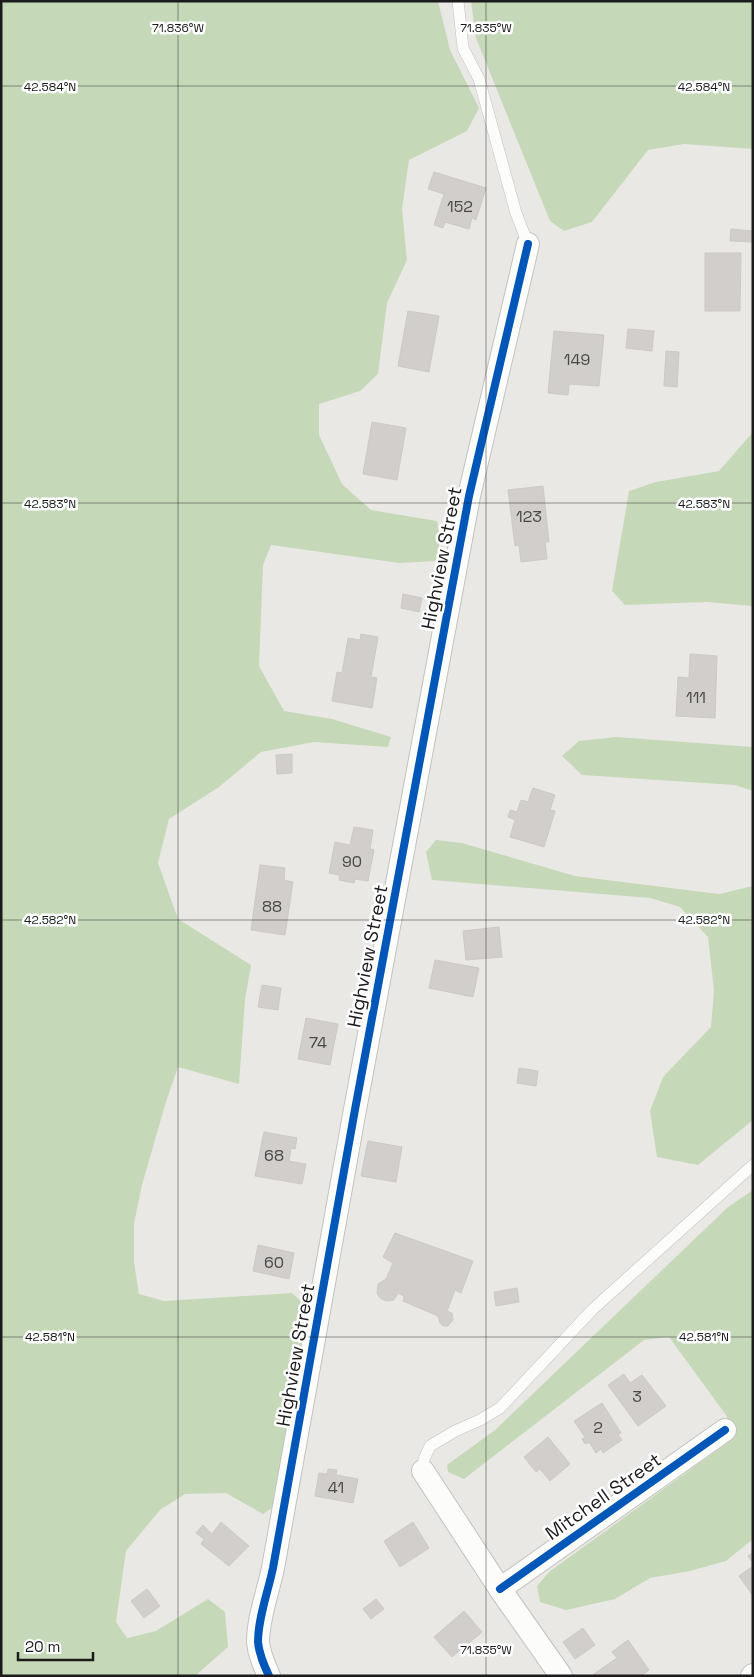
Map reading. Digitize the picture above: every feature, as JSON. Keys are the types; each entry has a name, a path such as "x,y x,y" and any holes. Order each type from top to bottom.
{"street":[{"name":"Highview Street","path":"269,1676 258,1644 262,1617 274,1568 357,1096 469,496 528,244"},
{"name":"Mitchell Street","path":"500,1589 725,1430"},
{"path":"423,1471 500,1589 561,1676"}],"lane":[{"path":"458,1 463,48 479,79 516,213 528,244"},
{"path":"423,1471 424,1459 430,1446 500,1408 593,1309 753,1164"}],"green space":[{"path":"1,1 438,1 450,50 479,108 467,131 409,160 402,209 407,260 387,303 378,374 360,391 319,404 319,435 342,484 371,510 437,521 440,538 437,561 399,563 271,545 263,565 259,666 284,711 332,719 391,737 388,747 314,742 261,752 219,787 169,819 158,863 178,919 251,965 245,1000 239,1084 178,1067 165,1105 142,1185 134,1224 134,1262 139,1294 164,1301 292,1293 302,1302 306,1322 272,1508 263,1514 226,1493 185,1494 160,1510 126,1551 116,1622 127,1638 156,1631 208,1599 225,1612 228,1647 195,1676 1,1676"},
{"path":"471,1 753,1 753,149 684,144 648,150 592,222 564,231 550,221 476,38"},
{"path":"753,432 753,606 707,602 625,605 612,591 629,491 656,482 719,471"},
{"path":"616,737 753,747 753,791 735,785 582,775 562,756 579,741"},
{"path":"436,840 462,843 575,876 719,894 753,886 753,1120 698,1165 657,1157 650,1111 663,1077 711,1027 714,990 708,937 680,907 650,898 432,880 426,852"},
{"path":"753,1190 753,1539 726,1561 690,1571 650,1578 615,1599 566,1610 540,1602 537,1586 549,1572 730,1441 733,1433 726,1415 669,1337 644,1340 464,1479 448,1472 447,1465 495,1430 728,1207"}],"building":[{"path":"434,172 486,188 476,220 472,218 469,229 445,222 443,228 434,225 444,194 428,189"},
{"path":"731,229 753,231 753,242 730,241"},
{"path":"705,253 741,253 740,311 705,311"},
{"path":"408,311 439,316 429,372 398,366"},
{"path":"628,329 654,331 652,351 626,348"},
{"path":"554,331 604,335 599,386 569,384 568,395 548,393"},
{"path":"666,351 679,352 677,387 664,386"},
{"path":"372,422 406,428 397,480 363,474"},
{"path":"543,486 549,542 545,542 547,559 521,562 519,545 515,546 508,490"},
{"path":"403,594 422,598 419,612 401,608"},
{"path":"361,634 378,637 371,677 377,678 372,708 332,701 337,672 342,673 348,638 360,640"},
{"path":"690,654 717,656 715,718 676,716 678,677 689,678"},
{"path":"292,754 292,773 277,774 276,755"},
{"path":"533,788 555,795 550,810 555,811 544,847 510,837 515,820 508,817 510,810 517,812 521,800 528,802"},
{"path":"354,827 373,830 370,849 374,850 368,881 355,879 354,883 339,880 340,875 329,873 335,842 350,845"},
{"path":"260,865 285,868 284,880 293,882 285,935 251,930"},
{"path":"499,927 502,957 466,960 463,931"},
{"path":"435,960 479,968 473,997 429,988"},
{"path":"262,985 281,988 278,1010 258,1007"},
{"path":"306,1018 338,1024 330,1065 298,1059"},
{"path":"519,1068 538,1071 536,1086 517,1083"},
{"path":"264,1132 297,1138 295,1149 291,1148 289,1161 306,1164 302,1184 255,1176"},
{"path":"368,1141 402,1147 396,1182 361,1176"},
{"path":"395,1233 473,1261 461,1293 455,1290 447,1311 452,1313 453,1320 448,1326 443,1326 440,1323 438,1316 403,1301 404,1296 398,1293 394,1300 386,1301 380,1298 377,1293 378,1284 386,1279 393,1263 383,1257"},
{"path":"258,1245 294,1253 289,1279 253,1271"},
{"path":"517,1288 519,1302 496,1306 494,1292"},
{"path":"624,1374 630,1383 642,1375 666,1406 638,1426 608,1385"},
{"path":"602,1403 621,1433 618,1435 622,1440 603,1453 601,1449 596,1453 589,1442 585,1444 582,1439 585,1437 574,1421"},
{"path":"548,1437 570,1464 550,1481 540,1469 536,1472 524,1457"},
{"path":"328,1469 337,1470 336,1475 358,1479 353,1503 315,1496 319,1473 327,1474"},
{"path":"221,1522 249,1546 229,1566 201,1544 204,1539 196,1533 203,1525 212,1534"},
{"path":"413,1522 429,1548 400,1567 384,1541"},
{"path":"753,1552 753,1563 748,1556"},
{"path":"753,1566 753,1596 739,1576"},
{"path":"147,1589 160,1606 144,1618 131,1601"},
{"path":"376,1599 384,1609 371,1619 363,1609"},
{"path":"464,1611 482,1632 452,1657 434,1637"},
{"path":"583,1628 595,1645 575,1659 563,1642"},
{"path":"628,1640 649,1670 641,1676 594,1676 594,1674 617,1658 612,1652"}],"cycle path":[{"path":"269,1676 258,1642 260,1624 273,1568 354,1115 469,496 528,244"},
{"path":"500,1589 725,1430"}]}
